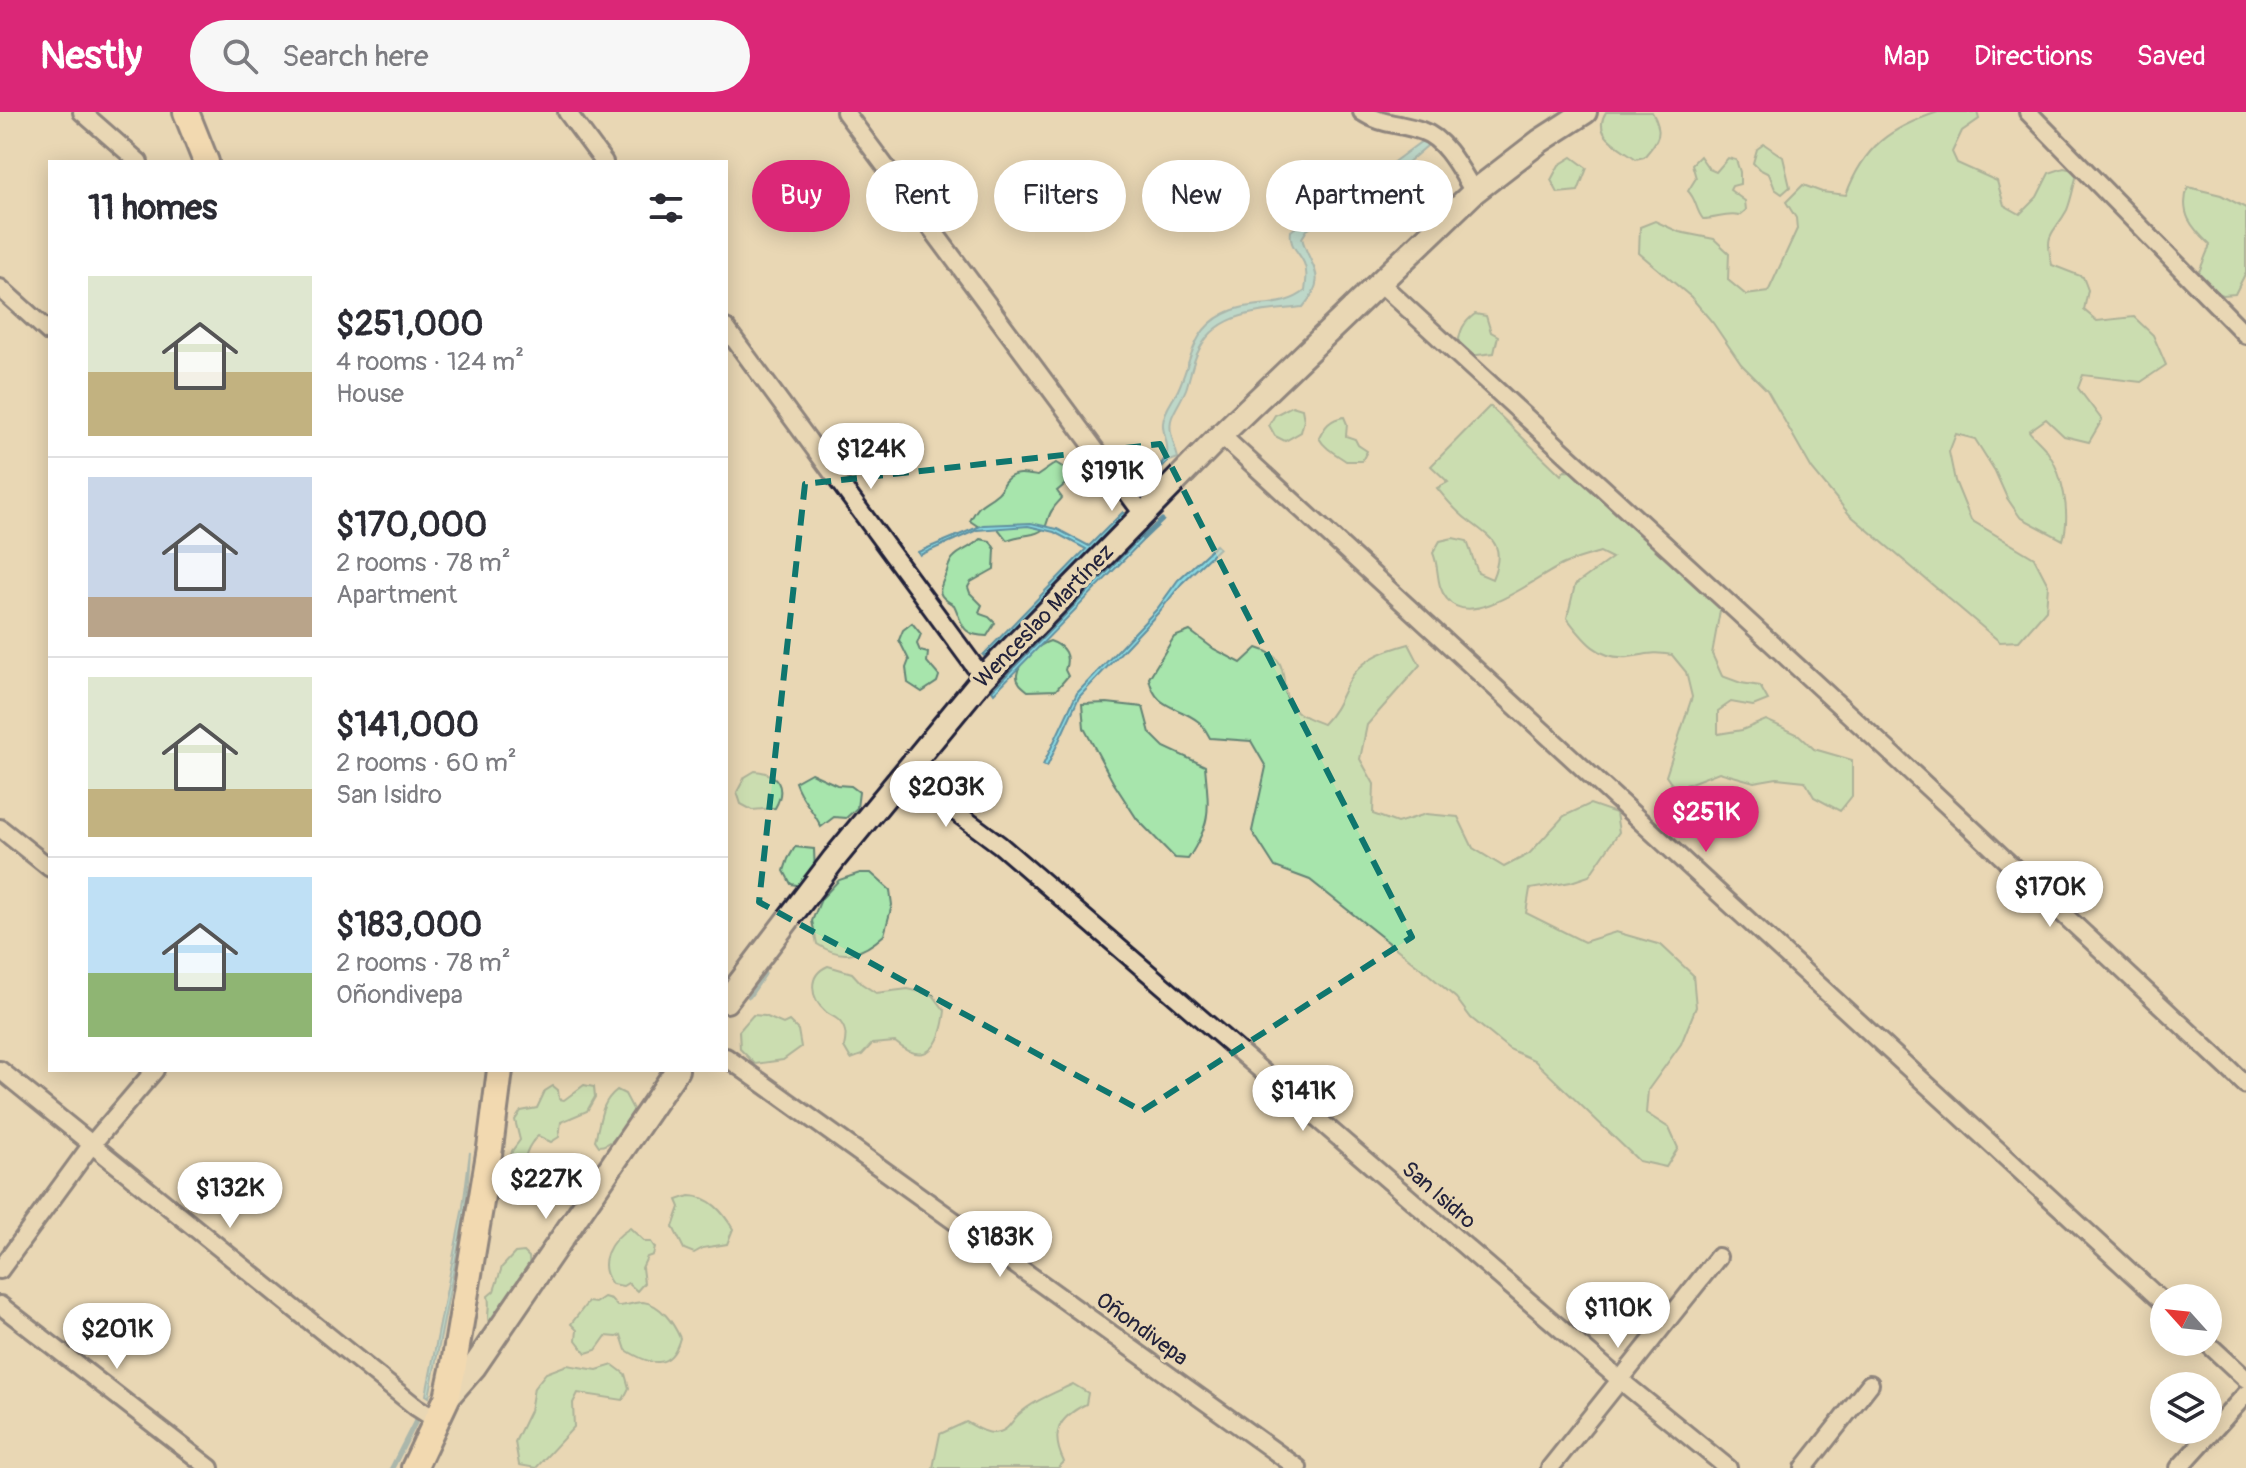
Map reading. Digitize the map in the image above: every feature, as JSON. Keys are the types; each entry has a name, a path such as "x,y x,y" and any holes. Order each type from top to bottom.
{"main road":[{"path":"186,112 205,160"},
{"name":"Wenceslao Martínez","path":"728,998 825,870 983,678 1221,435 1474,192 1540,141 1585,112"},
{"path":"442,1410 459,1341 500,1072"},
{"path":"414,1468 442,1410 676,1072"}],"street":[{"path":"82,112 137,160"},
{"path":"567,112 603,160"},
{"path":"845,112 1143,514"},
{"path":"1362,112 1372,119 1422,130 1432,136 1474,192"},
{"path":"2028,112 2246,335"},
{"path":"1379,282 2246,1085"},
{"path":"0,288 48,331"},
{"path":"728,331 983,678"},
{"path":"1221,435 2150,1290"},
{"name":"San Isidro","path":"903,773 1012,855 1620,1380 1728,1468"},
{"path":"0,828 48,866"},
{"name":"Oñondivepa","path":"728,1058 1298,1468"},
{"path":"0,1070 416,1407 442,1410"},
{"path":"0,1270 92,1144 153,1072"},
{"path":"1550,1468 1718,1257"},
{"path":"0,1305 210,1468"},
{"path":"2221,1356 2246,1379"},
{"path":"1804,1468 1870,1384"},
{"path":"2179,1468 2246,1394"}],"highlighted area":[{"path":"1160,444 1412,937 1142,1111 759,902 805,484"}],"green space":[{"path":"1606,112 1652,112 1659,131 1644,157 1636,159 1609,140 1602,128"},
{"path":"1938,112 1977,112 1979,119 1962,131 1952,152 1957,163 1997,181 2004,205 2020,214 2037,197 2049,173 2064,168 2078,171 2067,210 2051,234 2052,265 2083,277 2088,290 2084,310 2097,321 2134,317 2153,335 2166,365 2141,382 2083,375 2078,388 2102,420 2089,442 2064,436 2046,419 2029,431 2053,460 2061,482 2066,506 2063,540 2020,517 1975,439 1956,434 1949,452 1955,481 1971,520 2034,558 2048,585 2046,610 2019,641 2000,642 1849,514 1812,469 1767,390 1741,364 1691,297 1639,253 1640,227 1655,221 1679,232 1714,239 1729,253 1728,280 1746,295 1768,292 1797,229 1796,218 1786,202 1803,185 1822,192 1846,195 1861,164 1881,141 1906,125"},
{"path":"1764,144 1783,157 1790,187 1782,194 1775,189 1769,174 1753,163 1757,149"},
{"path":"1700,156 1709,169 1716,172 1728,158 1736,160 1740,184 1732,186 1730,190 1745,201 1746,210 1739,216 1703,219 1700,215 1688,191 1696,178 1692,164"},
{"path":"1572,157 1587,168 1578,191 1558,193 1551,180 1559,165"},
{"path":"2188,187 2221,195 2246,208 2246,272 2235,294 2223,295 2204,287 2199,272 2210,245 2188,219 2185,204"},
{"path":"1475,314 1486,316 1491,332 1498,336 1494,353 1469,356 1458,345 1463,327"},
{"path":"1292,406 1302,409 1304,420 1301,432 1285,441 1275,436 1269,425 1275,415"},
{"path":"1490,406 1561,475 1564,471 1591,472 1721,605 1712,654 1722,676 1760,686 1768,700 1753,706 1731,702 1718,711 1718,734 1742,730 1766,720 1799,735 1814,749 1852,760 1852,796 1840,811 1814,797 1805,781 1777,778 1754,782 1719,772 1675,789 1666,776 1692,697 1686,672 1672,655 1654,653 1617,657 1600,652 1585,640 1567,618 1575,585 1612,558 1600,552 1568,562 1506,598 1472,609 1458,607 1447,599 1441,588 1433,553 1440,541 1453,538 1467,541 1478,573 1492,579 1498,559 1491,539 1460,514 1437,488 1448,482 1431,466"},
{"path":"1344,417 1346,436 1355,439 1367,451 1362,461 1346,461 1319,438 1328,424"},
{"path":"1056,463 1064,468 1069,481 1057,491 1062,498 1050,513 1043,530 1007,540 995,525 982,529 970,521 980,506 1000,491 1009,478 1020,474 1037,476"},
{"path":"980,539 990,541 995,549 994,569 971,582 968,587 982,605 980,614 995,623 987,636 967,631 954,605 940,592 952,559"},
{"path":"912,623 921,634 917,644 920,651 928,653 927,662 939,676 937,682 922,692 908,683 906,668 909,660 899,640 903,630"},
{"path":"1190,631 1214,649 1241,663 1257,648 1270,654 1282,669 1286,696 1291,705 1302,715 1323,724 1359,668 1378,655 1409,644 1420,665 1367,725 1360,759 1374,784 1373,814 1397,823 1426,814 1458,817 1473,848 1504,867 1529,854 1564,816 1590,804 1616,813 1619,832 1589,876 1530,889 1526,913 1584,942 1616,932 1661,945 1693,975 1696,1007 1681,1044 1648,1090 1646,1113 1669,1128 1678,1148 1666,1167 1639,1161 1534,1060 1509,1049 1471,1018 1456,998 1427,973 1310,880 1275,867 1252,831 1266,767 1251,741 1210,738 1199,722 1162,702 1152,688 1149,678 1174,637"},
{"path":"1050,641 1065,652 1068,676 1056,690 1028,691 1018,680 1018,670 1029,654"},
{"path":"1082,704 1143,707 1150,733 1164,747 1205,766 1207,815 1201,835 1188,859 1175,858 1137,819 1084,728"},
{"path":"755,771 770,775 778,782 780,794 775,808 752,810 741,804 737,792 745,777"},
{"path":"811,773 837,785 851,786 859,792 857,808 846,818 834,817 821,827 795,782"},
{"path":"795,847 814,849 815,874 802,886 791,884 784,871"},
{"path":"871,873 890,890 892,905 884,935 860,951 835,953 817,944 812,921 821,899 839,880"},
{"path":"828,966 852,973 876,993 908,989 933,995 945,1011 940,1034 931,1049 916,1053 895,1042 872,1044 862,1055 851,1059 844,1047 846,1035 843,1026 826,1012 814,994 817,975"},
{"path":"753,1015 765,1016 783,1024 789,1021 798,1030 801,1047 783,1060 755,1064 740,1049 739,1031"},
{"path":"584,1085 594,1087 595,1097 587,1111 561,1122 559,1137 551,1142 538,1136 527,1150 515,1192 510,1200 503,1201 512,1151 520,1140 515,1120 521,1111 537,1108 545,1091 553,1086 558,1090 559,1099 564,1100"},
{"path":"617,1090 625,1094 635,1113 615,1138 599,1146 595,1140 602,1112 607,1100"},
{"path":"689,1196 710,1202 725,1217 733,1229 727,1244 703,1248 694,1253 684,1249 673,1227 680,1207 677,1200"},
{"path":"630,1228 655,1248 642,1268 644,1283 637,1291 628,1283 623,1286 612,1284 605,1268 611,1245"},
{"path":"524,1252 529,1257 530,1271 490,1329 488,1296 494,1291 502,1267 515,1253"},
{"path":"604,1297 617,1306 643,1302 656,1306 680,1338 671,1356 659,1362 643,1359 626,1350 621,1335 606,1336 596,1350 586,1353 576,1340 577,1330 571,1324 588,1302 595,1303"},
{"path":"567,1365 597,1370 613,1365 625,1374 629,1388 623,1400 578,1393 573,1403 574,1427 536,1468 519,1465 515,1442 530,1411 534,1388 546,1373"},
{"path":"1073,1384 1088,1393 1086,1404 1076,1409 1059,1427 1058,1443 1064,1462 1058,1468 933,1468 940,1434 966,1422 987,1432 1003,1431 1030,1406"}],"water":[{"path":"1422,141 1428,145 1411,160 1396,160"},
{"path":"1291,232 1306,232 1302,238 1317,279 1311,296 1303,307 1256,312 1228,321 1205,340 1171,422 1178,458 1167,462 1149,480 1147,488 1143,487 1165,458 1165,414 1205,329 1234,310 1286,301 1305,291 1305,266"},
{"path":"1123,512 1125,514 985,657 983,655 1086,549 1054,532 1028,526 977,530 920,555 918,552 983,525 1031,523 1057,529 1089,546"},
{"path":"1147,531 1149,534 994,693 992,690"},
{"path":"1216,545 1219,548 1182,583 1079,697 1047,767 1043,765 1077,693 1157,609 1178,580"},
{"path":"470,1152 466,1207 429,1397 426,1395 463,1207"}],"waterway":[{"path":"1143,538 1162,520"},
{"path":"749,996 764,974"},
{"path":"392,1468 416,1421"}]}
